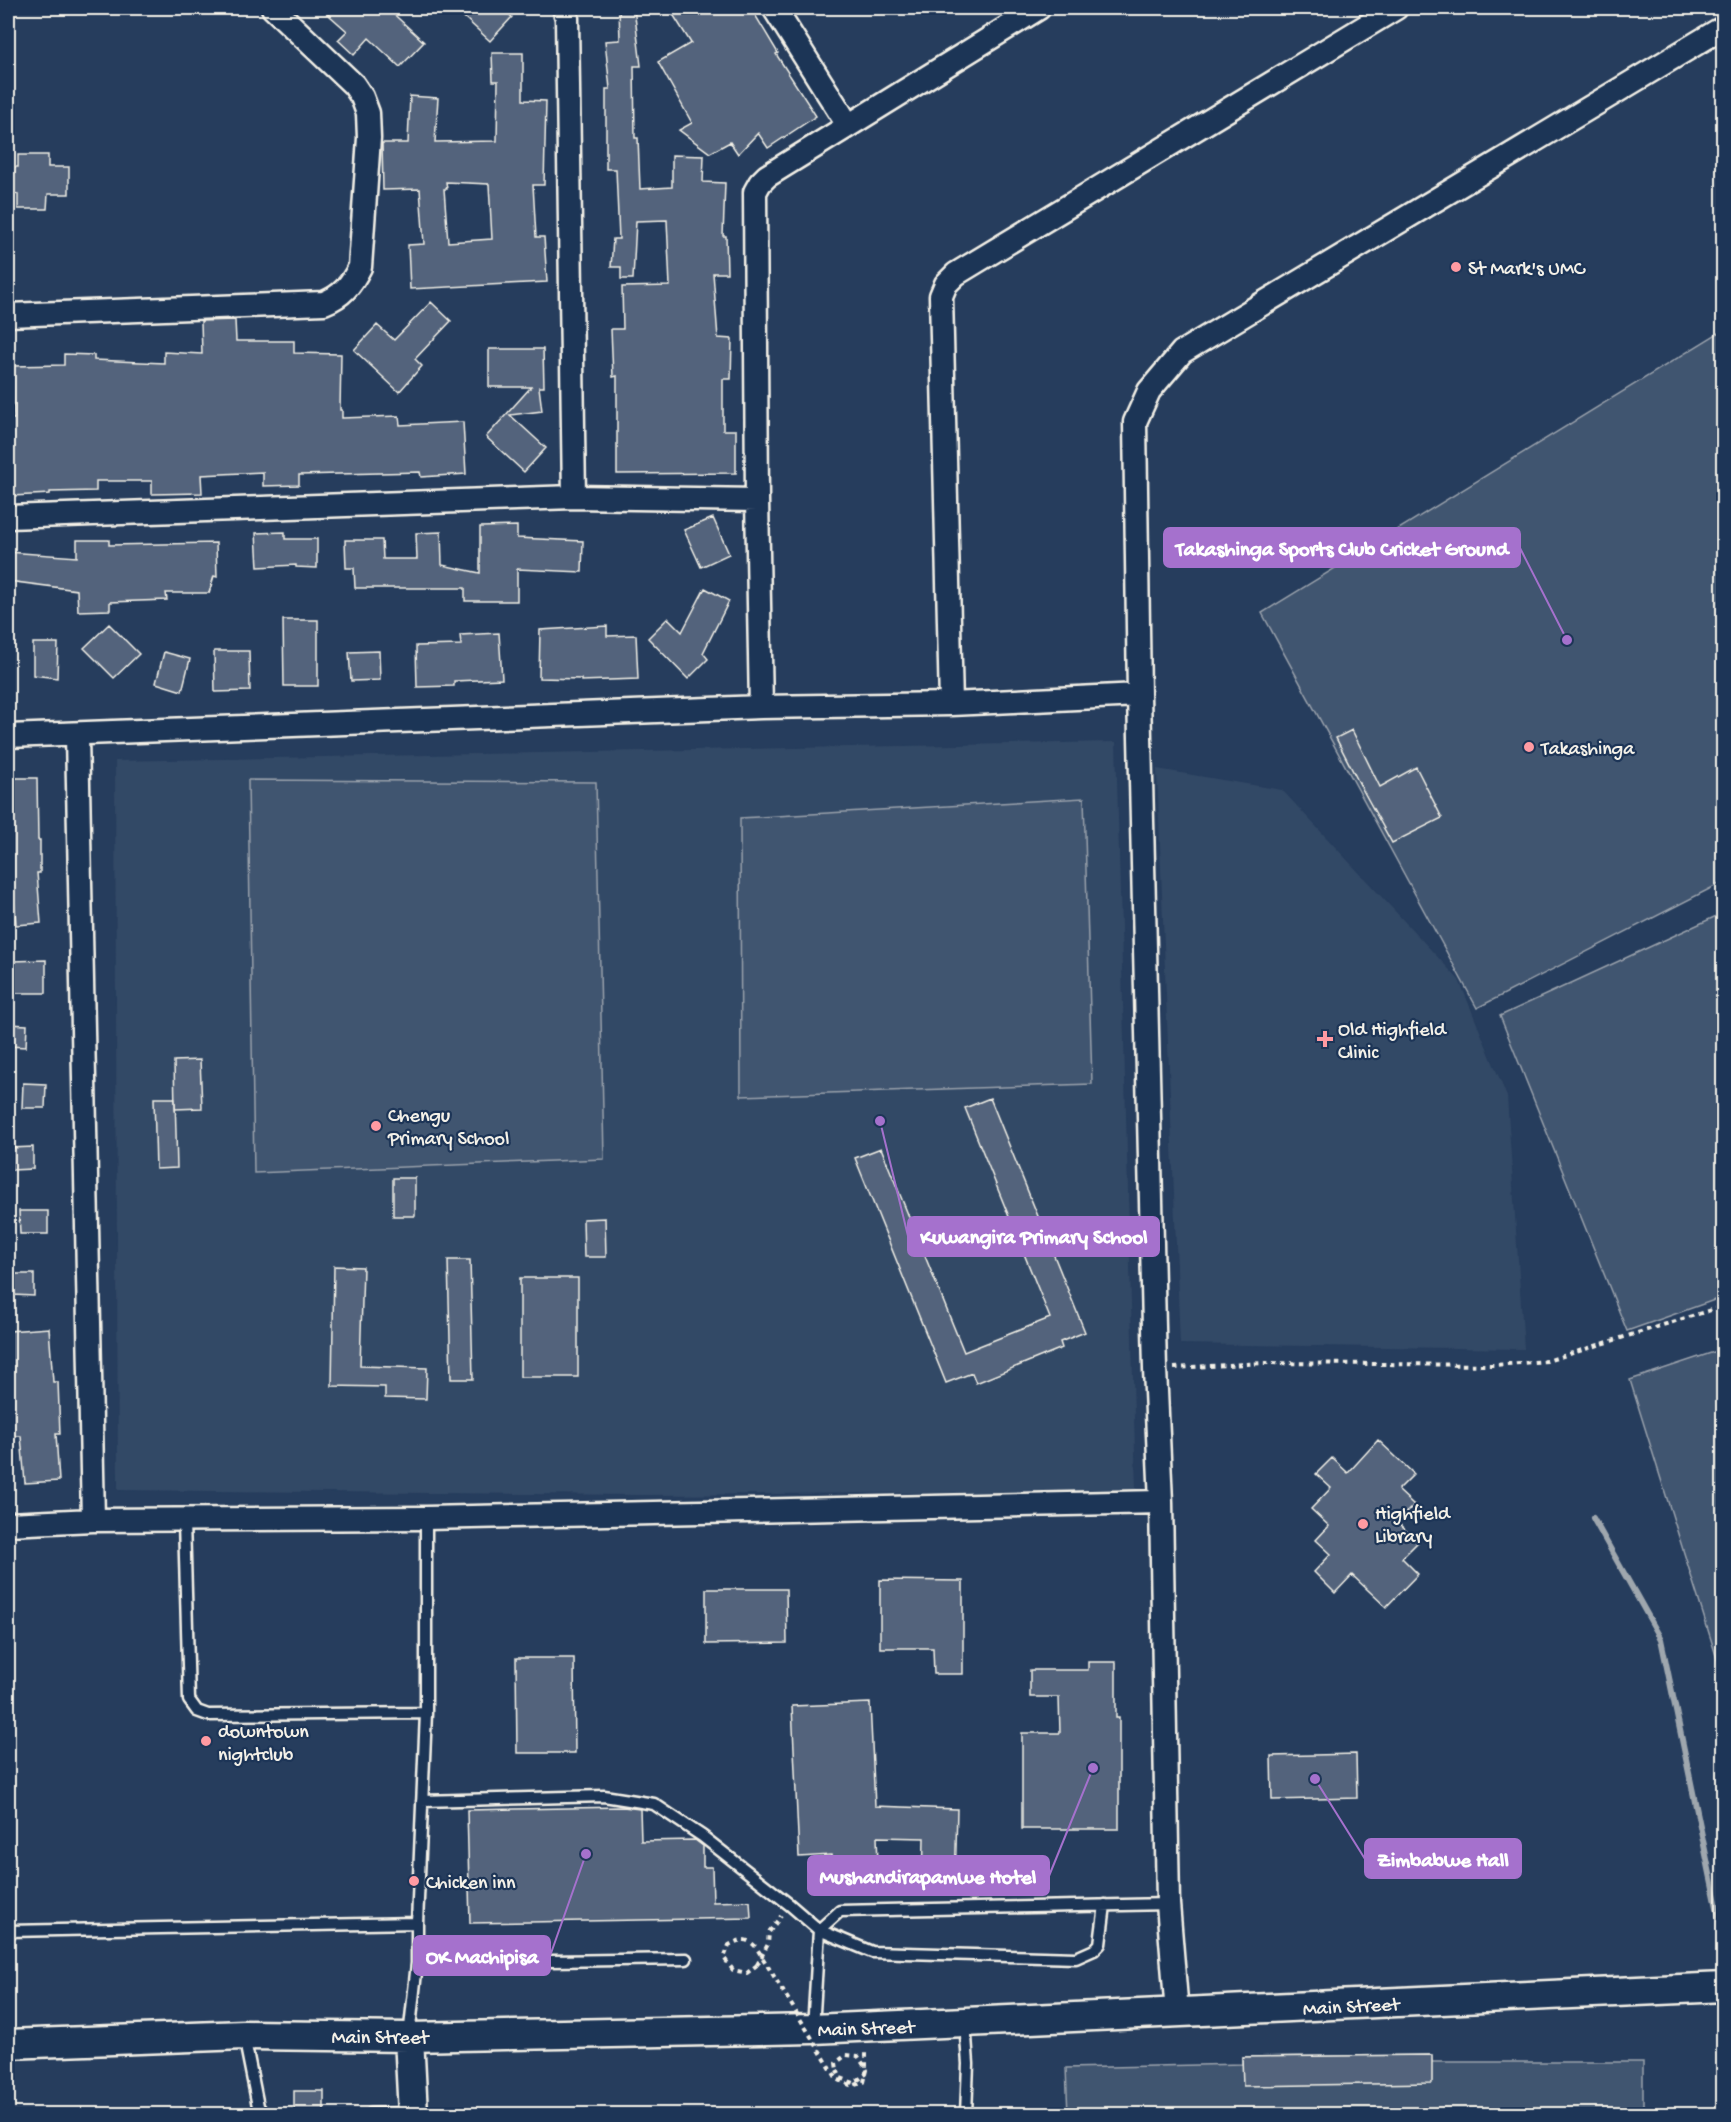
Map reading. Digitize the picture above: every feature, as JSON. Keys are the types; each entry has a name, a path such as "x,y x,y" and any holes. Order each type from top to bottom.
{"street":[{"path":"8,315 324,303 336,298 350,286 360,267 369,138 368,113 363,96 354,85 273,8"},
{"path":"564,8 567,18 574,497"},
{"path":"774,8 848,125"},
{"path":"951,704 941,296 946,284 966,268 1396,8"},
{"path":"761,707 755,192 767,176 1034,9"},
{"path":"1178,2013 1167,1905 1161,1502 1155,1369 1139,695 1136,422 1149,391 1182,352 1724,27"},
{"path":"8,517 574,497 757,500"},
{"path":"8,736 761,707 951,704 1139,695"},
{"path":"77,735 93,1520"},
{"path":"8,1524 93,1520 426,1518 1161,1502"},
{"name":"Main Street","path":"8,2044 243,2036 409,2037 813,2029 1724,1987"},
{"path":"409,2037 413,2114"}],"lane":[{"path":"409,2037 417,1963 426,1713 426,1518"},
{"path":"184,1521 189,1700 197,1711 208,1715 426,1713"},
{"path":"422,1801 604,1796 654,1804 702,1836 819,1930 872,1952 1076,1958 1094,1950 1100,1944 1105,1905"},
{"path":"813,2029 819,1930 840,1911 1167,1905"},
{"path":"8,1931 417,1923"},
{"path":"417,1963 686,1959"},
{"path":"965,2023 969,2064 966,2115"},
{"path":"243,2036 258,2106 263,2115"},
{"path":"371,2115 413,2114"}],"path":[{"path":"1155,1369 1262,1363 1494,1365 1547,1361 1724,1306"},
{"path":"790,1905 769,1932 768,1944 757,1965 747,1973 733,1970 724,1958 729,1945 741,1939 750,1940 756,1947 837,2079 852,2086 864,2082 867,2070 858,2056 846,2055 836,2062 840,2078 854,2083 866,2074 866,2049"}],"shaded area":[{"name":"Takashinga","path":"1723,330 1723,882 1477,1008 1262,613"},
{"path":"1116,742 1136,1491 643,1495 118,1490 115,761"},
{"name":"Old Highfield Clinic","path":"1157,769 1282,790 1459,980 1507,1097 1524,1349 1180,1344"},
{"path":"248,780 596,782 604,1159 254,1173"},
{"path":"1084,798 1092,1084 741,1096 740,818"},
{"path":"1723,913 1723,1297 1627,1331 1500,1016"},
{"path":"1724,1349 1723,1674 1630,1380"},
{"path":"1431,2055 1432,2062 1643,2062 1643,2114 1068,2114 1066,2068 1242,2064 1242,2057"}],"building":[{"path":"321,8 387,8 424,42 400,67 369,38 354,55 338,40 347,31"},
{"path":"454,8 502,8 512,17 490,41"},
{"path":"619,8 634,8 641,66 634,66 635,138 638,138 640,189 672,187 672,155 704,156 703,182 725,183 723,236 726,236 727,273 713,273 718,338 732,339 731,379 723,379 723,430 736,430 736,473 617,474 617,376 613,377 611,329 623,329 622,287 670,286 667,220 636,221 633,279 621,279 621,267 611,267 613,239 619,239 616,169 606,169 606,89 610,89 605,41 620,40"},
{"path":"669,8 751,8 778,53 776,54 816,116 768,148 758,133 738,154 730,142 710,153 679,130 692,123 658,62 691,43"},
{"path":"492,53 523,53 523,100 546,101 544,185 533,185 536,237 544,237 547,282 410,289 408,245 424,244 420,189 383,190 382,143 408,143 410,96 438,98 435,142 497,141 498,81 493,81","holes":["446,182 489,184 492,239 448,242 444,189 447,189"]},
{"path":"18,155 48,155 48,167 69,167 69,194 48,194 47,209 18,209 18,194 8,193 8,167 18,167"},
{"path":"431,302 451,321 415,359 422,366 399,392 354,350 377,325 394,340"},
{"path":"235,320 236,341 294,341 294,353 341,354 340,410 342,410 342,418 399,416 400,425 463,422 466,474 421,477 420,472 299,475 299,485 263,486 263,472 201,475 202,493 152,494 152,481 96,481 96,491 12,496 8,419 14,419 12,366 64,365 64,354 94,355 94,360 164,363 164,352 202,354 201,321"},
{"path":"489,349 543,349 544,387 539,387 542,411 510,415 546,448 524,472 486,437 531,387 489,387"},
{"path":"713,518 729,554 701,567 684,530"},
{"path":"517,526 517,538 583,541 582,572 517,569 517,601 465,601 465,588 355,588 354,568 346,568 345,540 382,540 383,559 417,559 416,533 441,532 442,565 480,573 480,527"},
{"path":"285,532 285,539 317,539 317,568 296,567 296,565 258,567 256,533"},
{"path":"77,540 109,540 109,545 216,543 217,577 214,576 209,593 166,593 167,600 110,602 110,610 78,611 77,590 8,581 8,552 77,557"},
{"path":"705,588 729,601 703,653 708,659 688,679 648,638 668,618 682,632"},
{"path":"283,620 318,620 318,686 284,686"},
{"path":"109,624 139,654 114,678 84,648"},
{"path":"607,626 607,636 636,635 638,679 581,681 581,679 539,678 540,630"},
{"path":"499,633 502,679 454,681 454,686 417,687 416,646 461,645 460,635"},
{"path":"33,643 58,643 57,678 33,675"},
{"path":"214,651 249,651 250,691 215,692"},
{"path":"379,651 380,680 351,681 349,652"},
{"path":"164,652 190,659 182,691 156,683"},
{"path":"1352,730 1380,787 1416,767 1442,818 1392,843 1336,738"},
{"path":"8,778 37,778 40,873 37,873 41,923 16,925 12,873 8,873"},
{"path":"46,960 46,993 8,993 8,973 13,973 13,961"},
{"path":"8,1024 27,1025 26,1047 8,1046"},
{"path":"200,1060 202,1108 175,1109 174,1061"},
{"path":"23,1083 46,1084 45,1108 22,1108"},
{"path":"154,1098 175,1098 177,1168 156,1169"},
{"path":"990,1098 1085,1332 1060,1342 1062,1348 976,1383 972,1373 946,1383 855,1158 881,1148 964,1352 1050,1318 965,1108"},
{"path":"33,1147 33,1169 11,1170 10,1148"},
{"path":"393,1178 415,1178 415,1216 393,1216"},
{"path":"19,1211 48,1211 48,1234 20,1234"},
{"path":"605,1218 606,1257 584,1257 583,1219"},
{"path":"448,1260 470,1260 473,1379 451,1379"},
{"path":"334,1266 363,1267 360,1366 427,1368 426,1399 385,1398 385,1387 332,1386"},
{"path":"14,1274 34,1274 34,1296 13,1295"},
{"path":"520,1278 578,1278 578,1377 520,1377"},
{"path":"49,1328 53,1382 58,1382 60,1434 56,1434 59,1481 25,1483 21,1436 8,1436 8,1331"},
{"name":"Highfield Library","path":"1378,1440 1414,1474 1398,1490 1414,1505 1397,1522 1418,1542 1402,1558 1418,1574 1386,1607 1352,1575 1335,1593 1314,1572 1331,1554 1316,1540 1329,1526 1311,1509 1331,1488 1316,1474 1332,1458 1348,1473"},
{"path":"880,1580 963,1581 963,1674 934,1674 933,1648 880,1648"},
{"path":"706,1589 786,1589 787,1643 706,1644"},
{"path":"516,1658 574,1658 575,1753 517,1753"},
{"path":"1088,1662 1116,1662 1116,1718 1119,1718 1119,1829 1022,1829 1022,1733 1060,1733 1059,1697 1030,1697 1030,1670 1088,1670"},
{"path":"870,1703 875,1806 957,1809 955,1888 923,1887 924,1838 877,1837 879,1889 833,1890 831,1855 799,1857 792,1706"},
{"path":"1356,1754 1357,1798 1272,1800 1271,1756"},
{"path":"623,1807 640,1809 641,1841 695,1840 703,1846 703,1867 712,1867 713,1902 750,1901 751,1918 470,1923 467,1810"},
{"path":"1432,2055 1432,2083 1243,2086 1242,2057"},
{"path":"294,2091 324,2091 324,2111 294,2111"}],"waterway":[{"path":"1593,1518 1661,1639 1724,1941"}],"place":[{"name":"St Mark's UMC","path":"1456,267"},
{"name":"Takashinga Sports Club Cricket Ground","path":"1567,640"},
{"name":"Takashinga","path":"1529,747"},
{"name":"Old Highfield Clinic","path":"1325,1039"},
{"name":"Kuwangira Primary School","path":"880,1121"},
{"name":"Chengu Primary School","path":"376,1126"},
{"name":"Highfield Library","path":"1363,1524"},
{"name":"downtown nightclub","path":"206,1741"},
{"name":"Mushandirapamwe Hotel","path":"1093,1768"},
{"name":"Zimbabwe Hall","path":"1315,1779"},
{"name":"OK Machipisa","path":"586,1854"},
{"name":"Chicken inn","path":"414,1881"}]}
